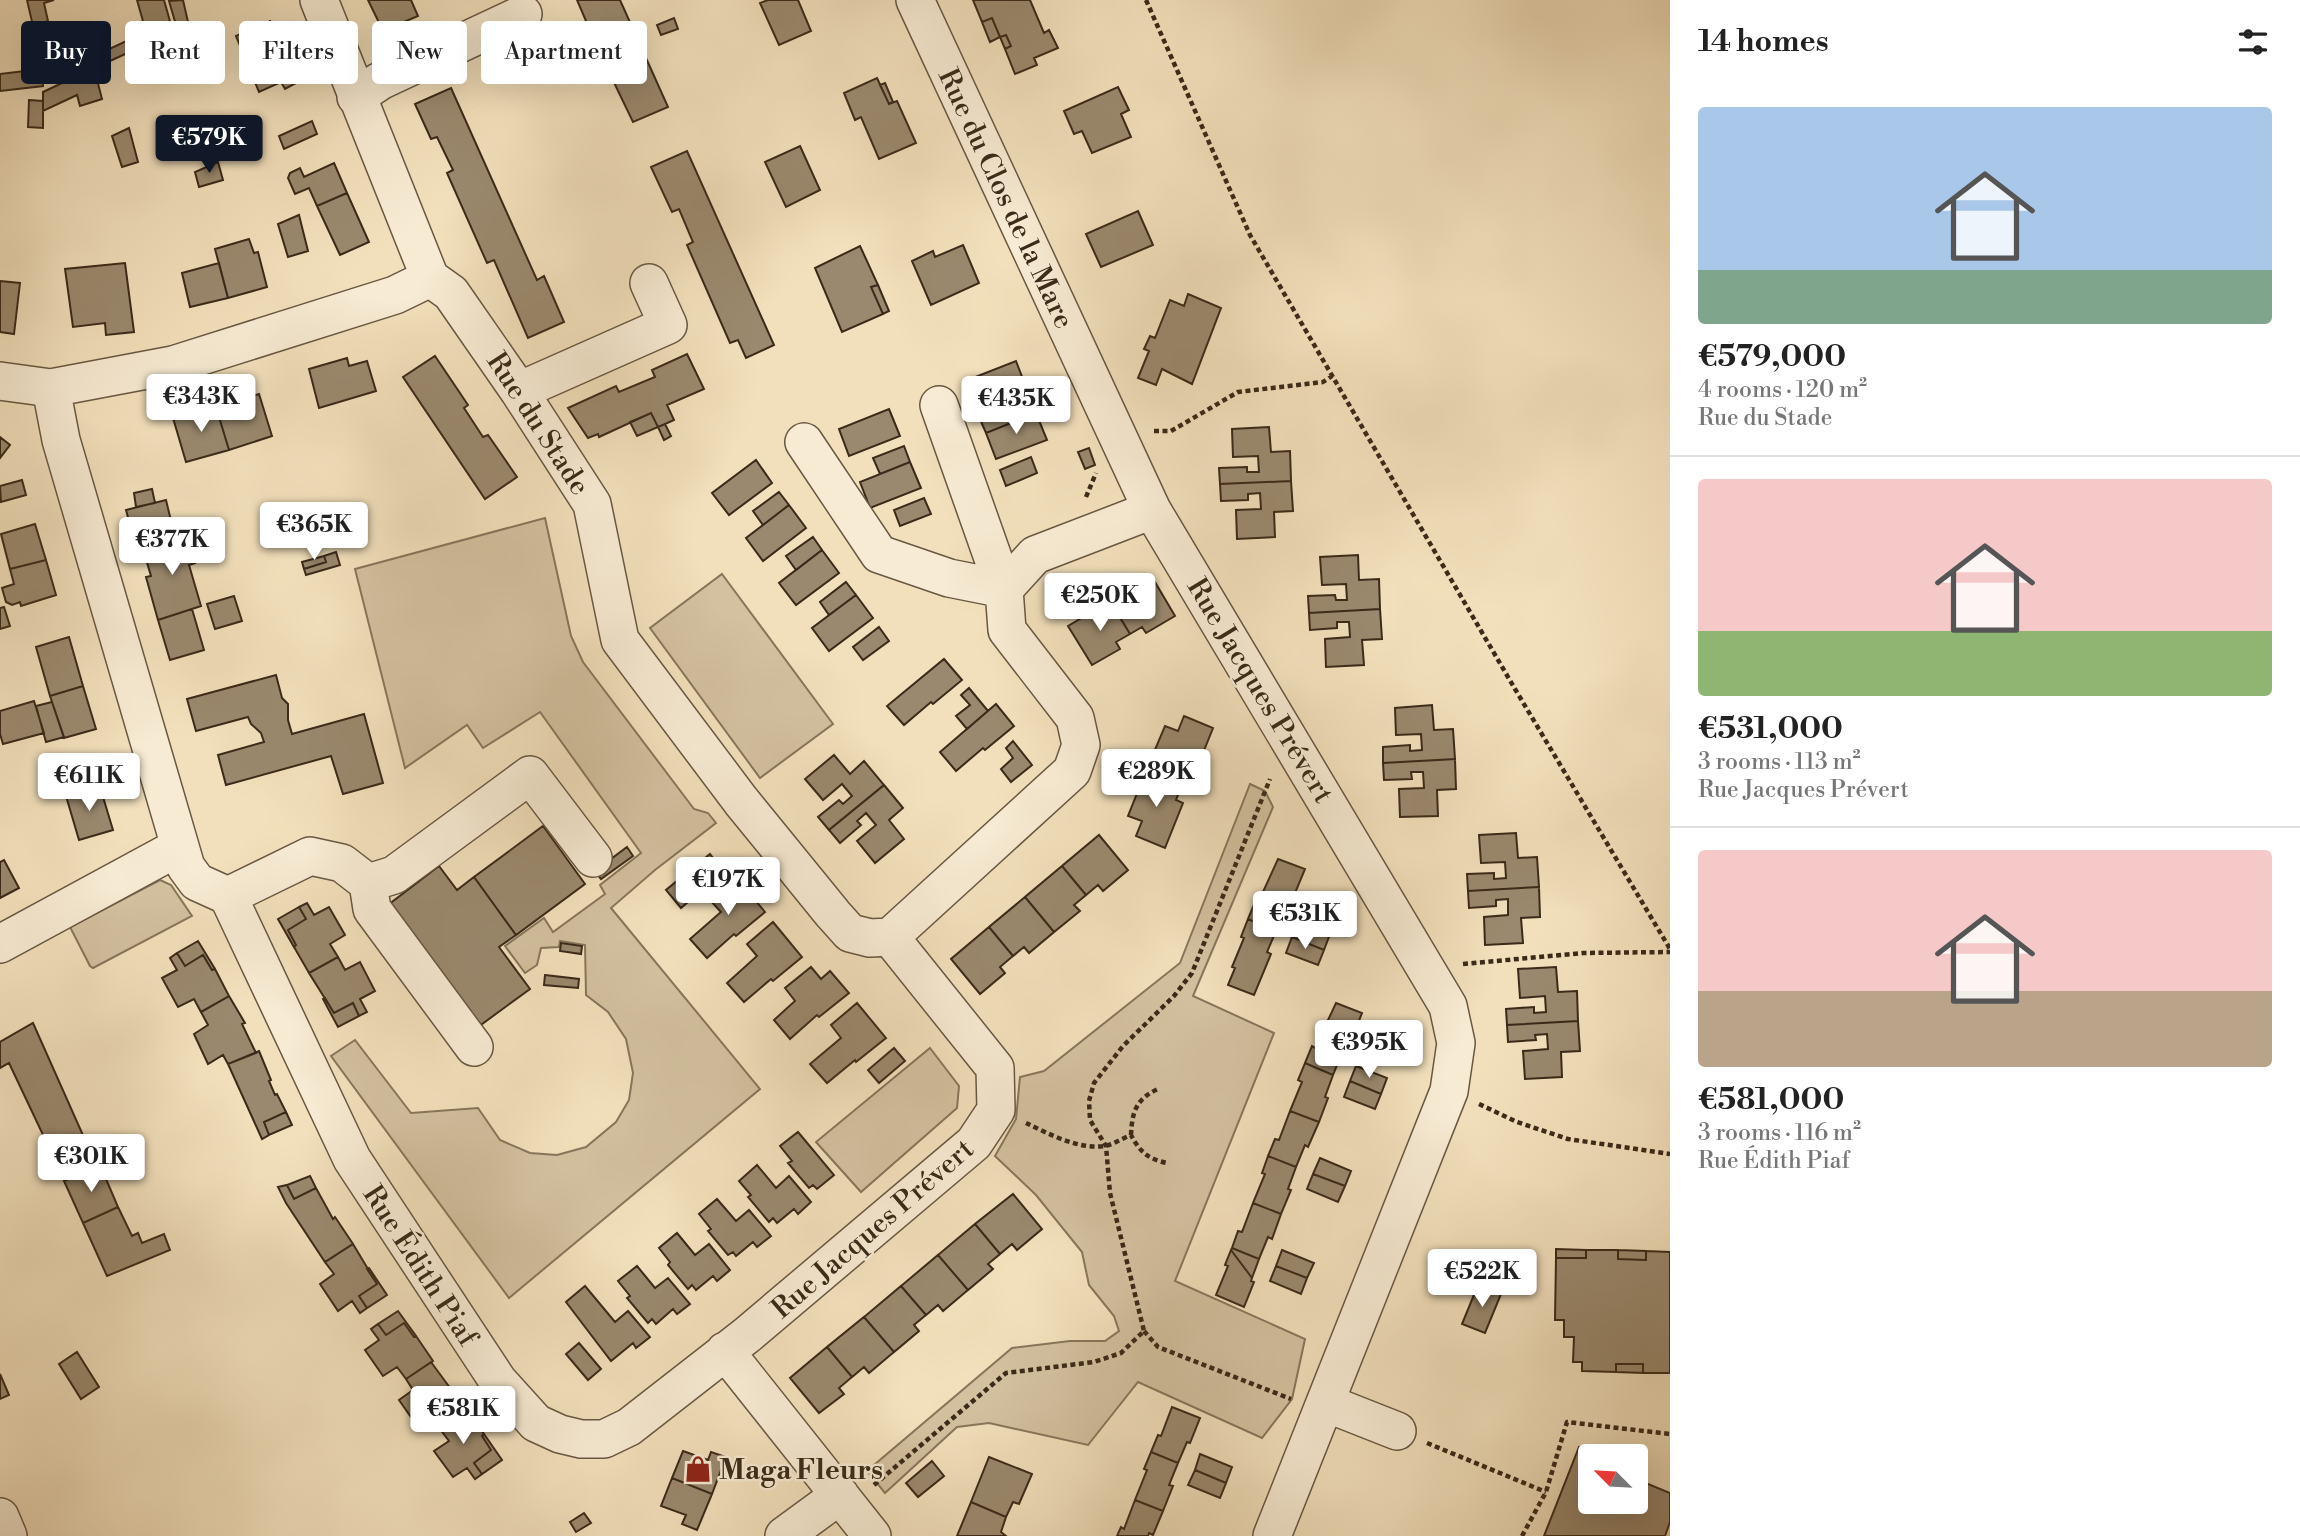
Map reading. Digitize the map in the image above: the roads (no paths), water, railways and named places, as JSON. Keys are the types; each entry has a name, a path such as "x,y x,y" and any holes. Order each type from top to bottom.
{"street":[{"name":"Rue du Stade","path":"319,0 430,278 451,293 592,504 620,640 741,801 850,933 870,938 890,937"},
{"name":"Rue du Clos de la Mare","path":"915,0 1152,510"},
{"path":"356,97 380,81 523,14"},
{"path":"0,380 51,388 173,365 394,295 430,278"},
{"path":"519,391 668,325 649,283"},
{"path":"51,388 61,440 186,867 197,882 228,895 310,856 342,863 368,883 372,909 474,1047"},
{"path":"890,937 1072,771 1081,745 1075,718 1007,630 1004,589 939,405"},
{"path":"804,442 880,554 949,578 1004,589"},
{"path":"1004,589 1035,555 1152,510"},
{"name":"Rue Jacques Prévert","path":"1152,510 1448,1006 1456,1043 1449,1091 1272,1536"},
{"path":"368,883 394,875 530,775 593,858"},
{"path":"0,944 179,847"},
{"name":"Rue Édith Piaf","path":"228,895 352,1159 498,1381 536,1423 560,1434 581,1439 604,1439 629,1427 725,1350"},
{"name":"Rue Jacques Prévert","path":"725,1350 747,1335 974,1143 996,1110 995,1068 890,937"},
{"path":"725,1350 855,1492 872,1536"},
{"path":"1324,1407 1397,1431"},
{"path":"784,1536 855,1492"},
{"path":"0,1517 8,1536"}],"place":[{"name":"Maga Fleurs","path":"698,1469"}]}
